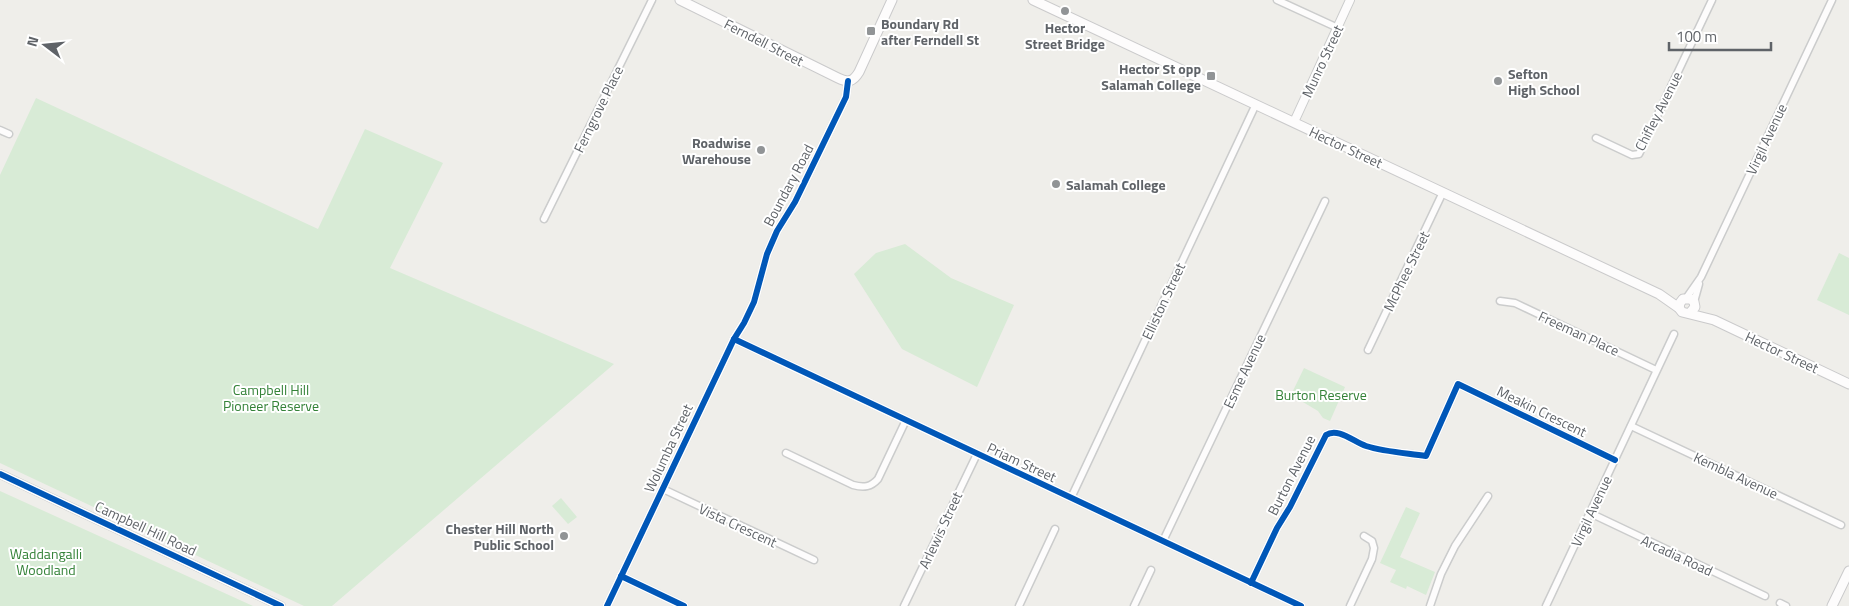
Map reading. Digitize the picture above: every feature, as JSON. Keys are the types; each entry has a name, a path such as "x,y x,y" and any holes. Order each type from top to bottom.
{"main road":[{"name":"Ferndell Street","path":"680,0 838,78 848,81"},
{"name":"Boundary Road","path":"848,81 856,78 892,0"},
{"name":"Hector Street","path":"1033,0 1659,294 1688,302 1714,320"},
{"name":"Hector Street","path":"1688,302 1682,312 1714,320 1849,384"},
{"path":"1832,606 1849,571"}],"street":[{"name":"Ferngrove Place","path":"544,218 652,0"},
{"path":"1277,0 1338,28"},
{"name":"Munro Street","path":"1294,122 1350,0"},
{"name":"Chifley Avenue","path":"1596,138 1634,156 1639,154 1712,0"},
{"name":"Virgil Avenue","path":"1688,302 1832,0"},
{"name":"Boundary Road","path":"754,302 767,254 778,231 796,202 846,97 848,81"},
{"name":"Elliston Street","path":"1071,498 1256,104"},
{"path":"0,130 9,134"},
{"name":"McPhee Street","path":"1368,350 1443,192"},
{"name":"Esme Avenue","path":"1163,541 1325,200"},
{"name":"Wolumba Street","path":"607,606 734,339 754,302"},
{"name":"Freeman Place","path":"1500,302 1515,304 1656,370"},
{"name":"Virgil Avenue","path":"1546,606 1674,334"},
{"name":"Priam Street","path":"734,339 1301,606"},
{"name":"Meakin Crescent","path":"1458,384 1615,460"},
{"name":"Burton Avenue","path":"1251,583 1277,528 1329,432 1337,433 1367,446 1426,456 1458,384"},
{"path":"786,453 854,485 868,487 878,479 906,420"},
{"name":"Kembla Avenue","path":"1631,426 1840,525"},
{"name":"Arlewis Street","path":"904,606 976,454"},
{"name":"Campbell Hill Road","path":"0,474 281,606"},
{"name":"Vista Crescent","path":"663,489 814,560"},
{"path":"1430,606 1441,574 1455,546 1488,496"},
{"name":"Arcadia Road","path":"1590,513 1765,596"},
{"path":"1019,606 1055,529"},
{"path":"1350,606 1374,554 1372,541 1364,536"},
{"path":"1134,606 1151,570"},
{"path":"622,576 684,606"}],"green space":[{"name":"Campbell Hill Pioneer Reserve","path":"36,98 318,229 365,129 443,163 390,268 614,364 332,606 304,606 0,463 0,175"},
{"path":"905,244 951,278 1014,305 977,387 902,349 854,274 876,253"},
{"path":"1839,253 1849,258 1849,315 1817,300"},
{"name":"Burton Reserve","path":"1304,368 1345,387 1330,421 1323,418 1318,411 1291,395"},
{"name":"Waddangalli Woodland","path":"0,491 253,606 0,606"},
{"path":"561,498 577,517 568,524 552,506"},
{"path":"1406,507 1420,513 1400,557 1435,572 1426,595 1407,586 1406,589 1390,582 1396,570 1380,563"}],"cycle path":[{"path":"607,606 734,339 754,302 767,254 777,231 795,202 846,97 848,81"},
{"path":"734,339 1301,606"},
{"path":"1251,583 1277,528 1290,507 1326,435 1331,433 1341,434 1373,448 1426,456 1458,384 1615,460"},
{"path":"0,474 281,606"},
{"path":"621,576 684,606"}],"place":[{"name":"Hector Street Bridge","path":"1065,11"},
{"name":"Boundary Rd after Ferndell St","path":"871,31"},
{"name":"Hector St opp Salamah College","path":"1211,76"},
{"name":"Sefton High School","path":"1498,81"},
{"name":"Roadwise Warehouse","path":"761,150"},
{"name":"Salamah College","path":"1056,184"},
{"name":"Chester Hill North Public School","path":"564,536"}]}
